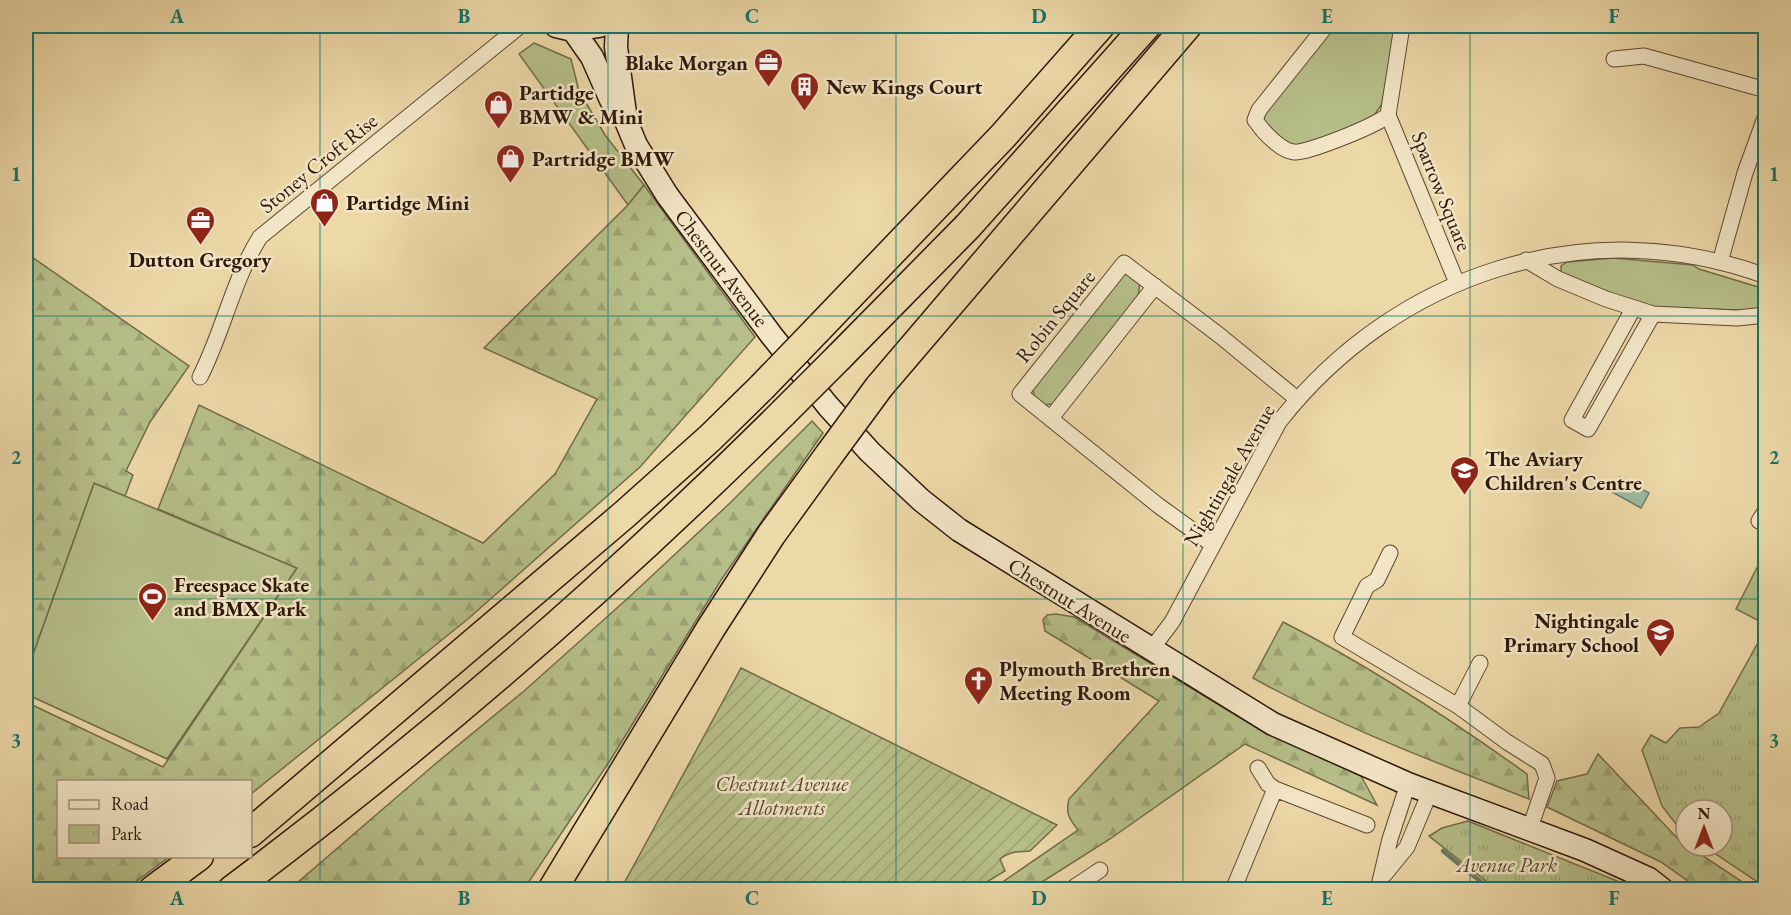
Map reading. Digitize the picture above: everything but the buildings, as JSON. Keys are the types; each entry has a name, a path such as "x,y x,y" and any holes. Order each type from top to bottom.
{"highway":[{"path":"252,831 625,514 710,438 762,387 1003,136 1100,26"},
{"path":"232,890 364,788 489,684 733,463 968,226 1146,26"},
{"path":"552,890 711,628 771,535 829,455 879,387 1187,26"},
{"path":"252,819 295,796"},
{"path":"153,890 196,858"},
{"path":"177,890 217,858"}],"street":[{"name":"Stoney Croft Rise","path":"200,377 213,351 238,281 260,237 520,26"},
{"path":"565,28 599,26"},
{"name":"Chestnut Avenue","path":"617,26 616,47 626,121"},
{"name":"Sparrow Square","path":"1326,26 1262,106 1255,120 1265,133 1294,152 1365,128 1388,115"},
{"name":"Sparrow Square","path":"1402,26 1388,115 1457,283"},
{"name":"Chestnut Avenue","path":"565,28 592,57 610,100 626,121 636,145 666,195 828,406 870,452 921,500 959,530 1150,651 1273,724 1408,784 1585,850 1649,879 1663,890"},
{"path":"1614,59 1644,56 1766,90"},
{"path":"1720,262 1745,173 1766,116"},
{"name":"Nightingale Avenue","path":"1150,651 1172,622 1264,446 1297,399 1344,352 1388,320 1457,283 1526,260 1561,254 1621,249 1669,252 1720,262 1766,276"},
{"path":"1526,260 1558,279 1633,309 1653,314 1737,318 1766,315"},
{"name":"Robin Square","path":"1213,544 1158,506 1020,394 1124,263 1297,399"},
{"path":"1051,418 1155,286"},
{"path":"1633,309 1572,420 1588,429 1653,314"},
{"path":"1390,554 1377,580 1367,586 1342,637 1458,706 1542,764 1546,778 1529,831"},
{"path":"1458,706 1480,663"},
{"path":"1258,768 1268,784 1275,789 1367,825"},
{"path":"1380,883 1390,839 1408,784"},
{"path":"1233,890 1275,789"},
{"path":"1380,883 1407,847 1430,792"},
{"path":"1070,890 1100,870"}],"green space":[{"path":"1331,26 1396,26 1382,104 1367,122 1297,147 1290,146 1263,121 1265,108"},
{"path":"534,43 571,59 579,91 605,135 644,185 628,205 519,54"},
{"path":"644,185 755,337 640,467 469,618 252,793 252,780 57,780 57,858 168,858 126,889 26,889 26,702 163,767 297,568 158,509 199,405 483,543 555,474 597,399 484,348 628,205"},
{"path":"26,253 189,366 150,422 126,471 133,475 125,496 94,483 26,674"},
{"path":"1613,258 1693,265 1699,269 1765,289 1765,311 1650,307 1632,302 1561,272 1561,266 1567,262"},
{"path":"1129,273 1140,281 1138,297 1053,404 1043,405 1034,397 1033,388 1124,274"},
{"path":"812,421 823,433 721,580 611,759 524,889 290,889 524,691 627,599 730,503"},
{"name":"Freespace Skate and BMX Park","path":"94,483 297,568 167,759 26,694 26,674"},
{"path":"1765,552 1765,624 1736,609"},
{"path":"1047,615 1074,617 1239,717 1361,776 1377,805 1245,744 1110,839 1031,889 991,890 1078,830 1068,812 1069,799 1159,701 1045,631 1043,620"},
{"path":"1283,622 1347,656 1408,694 1527,774 1529,799 1354,728 1253,678"},
{"path":"1765,630 1765,887 1722,858 1734,858 1734,798 1674,798 1674,822 1662,806 1642,750 1651,735 1666,743 1680,728 1699,727 1719,713"},
{"name":"Chestnut Avenue Allotments","path":"741,668 1057,825 1030,851 1003,856 1000,859 1005,871 975,889 621,889"},
{"path":"1598,754 1674,835 1674,858 1706,858 1753,889 1699,889 1661,862 1547,807 1557,781 1587,774"},
{"name":"Avenue Park","path":"1468,821 1637,889 1496,889 1429,836 1442,828"}],"shaded area":[{"path":"1620,477 1649,493 1641,508 1612,492"}],"waterway":[{"path":"1443,851 1491,890"}],"place":[{"name":"Blake Morgan","path":"769,88"},
{"name":"New Kings Court","path":"805,112"},
{"name":"Partidge BMW & Mini","path":"498,130"},
{"name":"Partridge BMW","path":"511,184"},
{"name":"Partidge Mini","path":"325,228"},
{"name":"Dutton Gregory","path":"200,246"},
{"name":"The Aviary Children's Centre","path":"1464,496"},
{"name":"Freespace Skate and BMX Park","path":"153,622"},
{"name":"Nightingale Primary School","path":"1660,658"},
{"name":"Plymouth Brethren Meeting Room","path":"978,706"}]}
